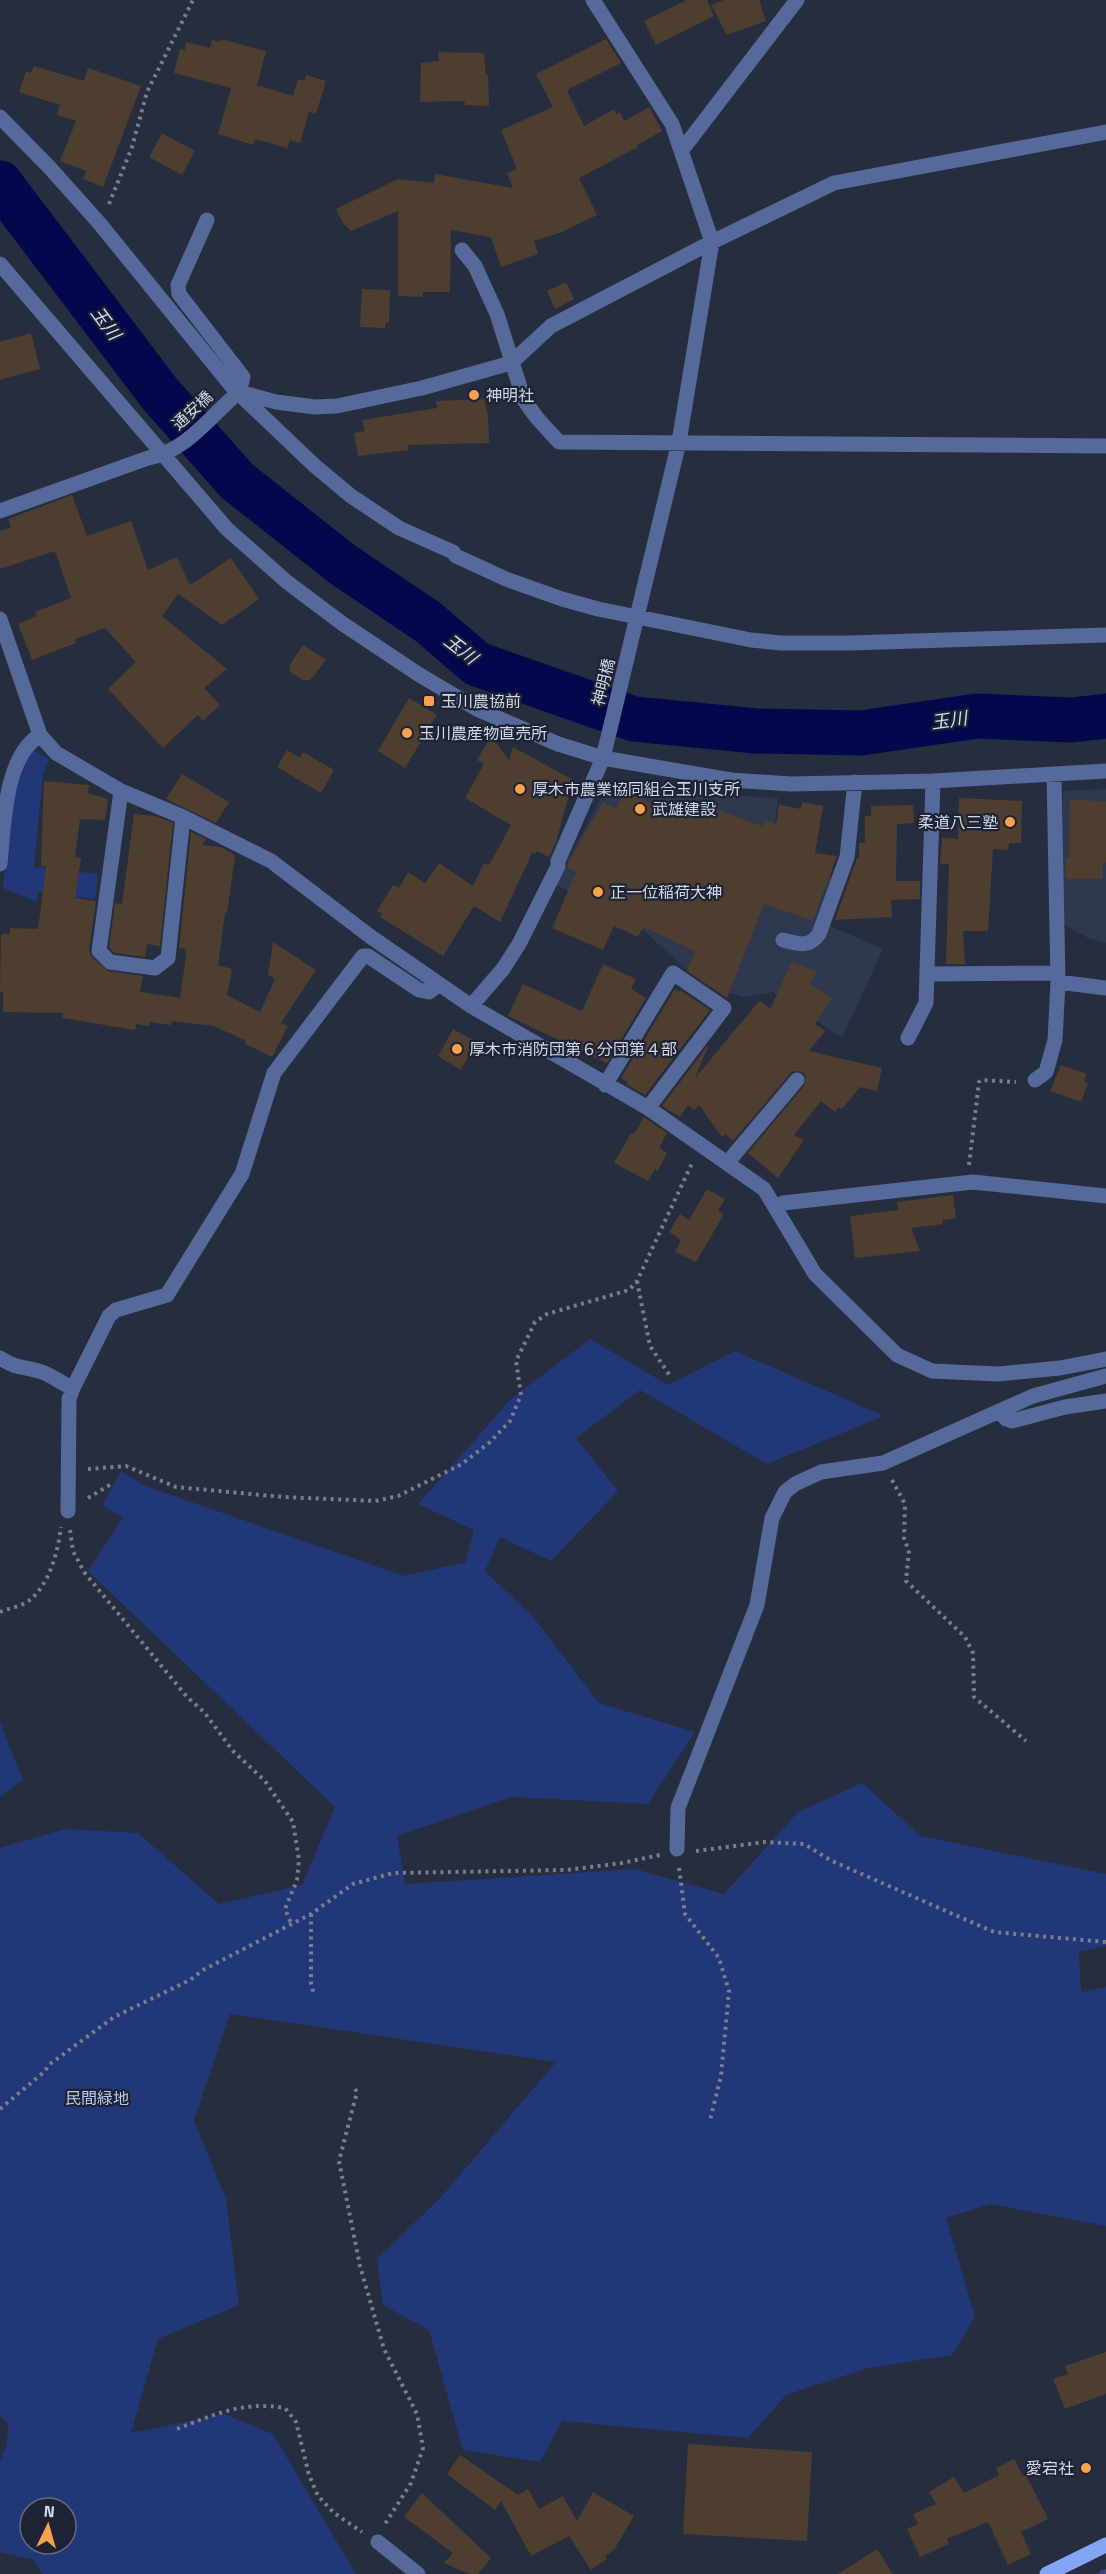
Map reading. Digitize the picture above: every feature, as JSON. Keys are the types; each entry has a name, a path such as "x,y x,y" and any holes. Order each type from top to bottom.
{"main road":[{"path":"1047,2574 1106,2545"}],"street":[{"path":"593,0 672,124 712,242"},
{"path":"682,150 797,0"},
{"path":"0,117 100,224 234,388 235,395 351,496 399,528 506,579 636,622 782,644 1106,635"},
{"path":"235,395 315,407 337,406 423,388 512,363 551,326 712,242 834,183 1106,132"},
{"path":"207,220 178,285 179,294 243,377 235,395"},
{"name":"神明橋","path":"471,1006 503,969 519,944 558,866 558,861 605,751 680,442 712,242"},
{"path":"462,250 475,266 497,314 524,400 559,442 1106,446"},
{"path":"0,264 171,451 227,529 287,582 343,624 418,674 477,709 558,744 605,751 731,780 792,784 933,781 1106,771"},
{"name":"通安橋","path":"171,451 235,395"},
{"path":"0,511 171,451"},
{"path":"0,619 4,644 40,735 56,753 121,790 183,817 272,861 438,985 605,1085 648,1108 728,1162 764,1189 777,1207 815,1274 897,1354 933,1371 998,1374 1060,1368 1106,1359"},
{"path":"0,864 4,816 12,775 31,740 40,735"},
{"path":"1035,1080 1046,1072 1055,1040 1058,978 1054,774"},
{"path":"908,1038 926,1003 933,781"},
{"path":"783,940 804,945 814,940 819,934 846,856 855,782"},
{"path":"121,790 99,951 110,962 155,968 168,958 183,817"},
{"path":"69,1508 69,1398 73,1388 109,1316 116,1311 167,1295 242,1174 274,1072 363,956 368,956 418,990 429,992 438,985"},
{"path":"605,1085 673,973 724,1008 648,1108"},
{"path":"928,974 1058,978 1106,988"},
{"path":"728,1162 798,1080"},
{"path":"777,1207 783,1203 966,1183 1106,1196"},
{"path":"0,1358 13,1367 43,1372 57,1382 73,1388"},
{"path":"677,1849 678,1808 757,1605 772,1518 785,1492 795,1484 821,1472 883,1463 1034,1396 1106,1376"},
{"path":"1000,1412 1006,1419 1012,1421 1065,1407 1106,1401"},
{"path":"377,2541 417,2574"}],"path":[{"path":"100,224 132,147 147,92 193,0"},
{"path":"966,1183 979,1082 981,1080 1029,1083 1035,1080"},
{"path":"69,1471 126,1466 176,1487 283,1497 375,1501 398,1496 462,1464 490,1442 510,1421 521,1395 516,1361 535,1322 547,1314 629,1290 637,1281 701,1144"},
{"path":"637,1281 650,1346 670,1376"},
{"path":"883,1463 905,1504 904,1540 909,1550 906,1581 965,1637 973,1653 974,1697 1026,1741"},
{"path":"0,1612 29,1601 38,1592 52,1566 59,1545 63,1516 69,1508 81,1504 91,1495 113,1483"},
{"path":"69,1508 73,1551 84,1572 187,1697 204,1712 233,1751 265,1781 293,1822 298,1860 297,1880 285,1909 291,1923"},
{"path":"0,2109 44,2072 50,2064 114,2017 190,1980 203,1970 311,1914 353,1884 393,1873 567,1870 659,1856 677,1849 699,1851 765,1842 804,1844 832,1861 994,1932 1106,1942"},
{"path":"677,1849 685,1914 719,1958 729,1991 721,2076 710,2120"},
{"path":"311,1914 311,1984 314,1994"},
{"path":"177,2429 222,2412 250,2405 285,2408 296,2422 309,2475 318,2496 334,2513 377,2541 411,2483 423,2448 417,2414 384,2349 363,2277 339,2161 357,2092 355,2089"}],"shaded area":[{"path":"611,780 720,797 722,795 778,798 771,859 834,878 819,921 883,949 842,1038 773,992 744,997 727,992 691,974 643,930 555,884 569,863 567,861"},
{"path":"1106,789 1106,943 1088,938 1063,924 1063,791"}],"green space":[{"path":"33,750 49,759 43,774 34,867 98,874 95,899 38,892 37,902 3,888 13,799 24,766"},
{"name":"民間緑地","path":"590,1339 668,1385 735,1351 884,1416 767,1464 640,1390 576,1438 618,1491 551,1561 500,1537 485,1571 534,1618 599,1703 695,1732 648,1804 511,1797 397,1836 405,1884 635,1869 724,1894 798,1812 862,1783 921,1836 1106,1874 1106,1946 1079,1952 1081,1992 1106,1987 1106,2226 990,2204 946,2218 975,2317 952,2355 868,2368 786,2395 748,2438 562,2421 540,2462 463,2450 429,2330 383,2305 377,2259 441,2197 556,2062 230,2014 194,2120 226,2199 239,2305 158,2339 131,2433 224,2414 273,2434 356,2574 42,2574 34,2560 0,2552 0,2461 7,2444 8,2424 0,2415 0,1848 65,1829 138,1833 219,1904 302,1885 335,1807 88,1571 123,1517 102,1505 121,1471 145,1486 404,1576 466,1562 474,1530 418,1504 510,1400"},
{"path":"0,1722 23,1780 0,1797"}],"building":[{"path":"687,0 707,0 714,16 656,45 644,21"},
{"path":"724,0 759,0 766,21 727,35 711,5"},
{"path":"221,39 266,51 257,85 293,96 298,79 304,81 306,75 326,81 316,114 309,112 300,143 290,140 287,148 255,139 253,145 218,134 231,88 174,73 180,49 185,50 186,42 210,48 212,40 220,42"},
{"path":"606,39 621,63 567,90 584,126 614,109 617,114 620,112 624,121 649,107 662,131 637,145 638,147 579,178 597,215 562,232 534,241 538,254 501,267 491,237 451,230 450,292 423,292 423,297 398,296 398,211 351,231 343,223 336,209 398,179 434,183 435,174 513,188 507,173 517,169 501,130 553,107 536,74"},
{"path":"438,52 484,53 486,75 488,75 489,106 464,105 465,101 420,102 421,63 439,61"},
{"path":"34,66 84,81 88,68 141,86 103,187 83,179 86,171 60,161 76,121 57,115 60,105 19,92 26,71 31,73"},
{"path":"162,133 195,151 182,175 149,157"},
{"path":"566,282 574,299 555,309 547,291"},
{"path":"362,289 390,290 389,323 386,323 385,328 360,327"},
{"path":"31,333 40,369 0,380 0,342"},
{"path":"484,399 488,415 489,443 408,445 409,450 358,456 354,433 365,431 362,420 437,408 436,401"},
{"path":"72,495 87,536 131,521 148,570 177,557 190,585 231,558 259,599 222,625 178,594 162,616 227,669 204,688 220,705 203,721 198,715 163,748 108,689 136,662 105,628 75,639 76,643 32,660 18,624 37,616 35,612 71,598 55,551 0,569 0,531 11,527 8,519"},
{"path":"303,645 326,660 310,680 302,680 290,672 290,664"},
{"name":"玉川農産物直売所","path":"409,698 437,715 405,768 378,751"},
{"path":"491,736 509,760 513,747 573,780 556,842 549,857 537,851 535,854 532,853 500,922 474,906 443,956 380,917 382,914 377,911 393,885 399,888 408,872 425,883 439,863 473,886 484,863 489,865 511,825 465,798 484,764 477,760"},
{"path":"287,750 300,758 303,752 334,770 321,793 277,767"},
{"path":"182,774 229,802 216,823 166,799"},
{"path":"44,781 89,785 88,793 108,799 105,820 80,819 75,857 81,858 75,898 96,901 89,950 92,957 108,971 143,976 140,992 180,998 186,955 185,949 179,948 191,832 206,839 202,845 221,847 235,856 218,965 232,969 227,995 260,1012 275,979 268,975 273,942 316,970 281,1023 288,1026 272,1057 245,1044 246,1041 214,1026 172,1021 171,1025 150,1022 150,1026 136,1024 135,1030 62,1018 63,1013 3,1012 3,992 0,992 1,934 10,934 10,928 38,929 46,866 41,866"},
{"path":"626,790 664,811 666,807 690,817 696,802 762,826 765,820 776,824 779,805 801,809 802,802 823,806 815,853 837,856 813,921 764,904 727,998 687,971 695,951 643,927 638,937 614,926 603,950 552,928 576,872 567,867 568,863 603,802 616,809"},
{"path":"959,798 1022,801 1021,843 1009,843 1008,850 993,849 988,931 963,931 965,964 946,964 949,864 940,864 942,838 958,839"},
{"path":"1070,800 1106,801 1106,863 1103,863 1103,879 1066,879 1065,858 1069,858"},
{"path":"913,805 914,823 897,824 896,881 920,881 920,899 891,900 892,917 835,920 857,858 859,858 859,843 865,843 865,816 871,816 871,806"},
{"path":"134,814 156,816 173,823 160,946 147,944 145,957 115,953 109,948 115,903 122,904"},
{"path":"792,961 816,972 810,984 832,998 815,1024 825,1031 809,1051 882,1068 877,1091 860,1087 842,1109 839,1107 835,1112 821,1101 794,1135 804,1140 778,1178 748,1153 804,1086 806,1077 803,1072 794,1071 790,1074 733,1141 726,1134 722,1137 699,1105 694,1110 688,1105 680,1117 662,1106 709,1044 695,1078 760,1000 770,1009"},
{"path":"603,964 636,979 631,989 646,998 607,1063 508,1016 523,984 582,1011"},
{"path":"675,989 710,1010 645,1095 626,1084 628,1082 621,1078"},
{"name":"厚木市消防団第６分団第４部","path":"453,1029 476,1042 461,1070 438,1056"},
{"path":"1061,1065 1087,1074 1084,1081 1088,1083 1081,1102 1050,1091"},
{"path":"644,1117 667,1133 659,1148 667,1153 658,1171 655,1169 648,1181 614,1163 631,1133 634,1134"},
{"path":"707,1189 725,1199 718,1211 724,1214 696,1262 675,1252 681,1240 669,1232 680,1214 689,1220"},
{"path":"953,1195 956,1218 942,1220 943,1224 911,1228 920,1251 855,1258 850,1216 898,1210 897,1202"},
{"path":"1106,2352 1106,2394 1065,2409 1053,2379 1068,2374 1065,2366"},
{"path":"688,2444 812,2452 807,2541 683,2534"},
{"path":"460,2455 518,2495 528,2489 539,2509 563,2496 577,2521 593,2492 634,2516 614,2550 605,2556 607,2559 591,2570 569,2536 531,2556 501,2501 495,2510 447,2474"},
{"path":"1014,2459 1023,2476 1026,2475 1048,2519 1021,2532 1031,2554 1008,2565 988,2522 947,2539 949,2544 920,2557 907,2529 918,2524 913,2514 936,2504 929,2492 954,2477 964,2493 999,2475 996,2468"},
{"path":"422,2493 491,2558 478,2574 469,2574 444,2563 453,2553 404,2517"},
{"path":"877,2549 893,2574 838,2574"}],"waterway":[{"name":"玉川","path":"0,183 160,394 237,481 342,564 428,622 477,664 634,719 756,731 861,733 977,716 1071,720 1106,716"}],"place":[{"name":"神明社","path":"474,395"},
{"name":"玉川農協前","path":"429,701"},
{"name":"玉川農産物直売所","path":"407,733"},
{"name":"厚木市農業協同組合玉川支所","path":"520,789"},
{"name":"武雄建設","path":"640,809"},
{"name":"柔道八三塾","path":"1010,822"},
{"name":"正一位稲荷大神","path":"598,892"},
{"name":"厚木市消防団第６分団第４部","path":"457,1049"},
{"name":"愛宕社","path":"1086,2468"}]}
